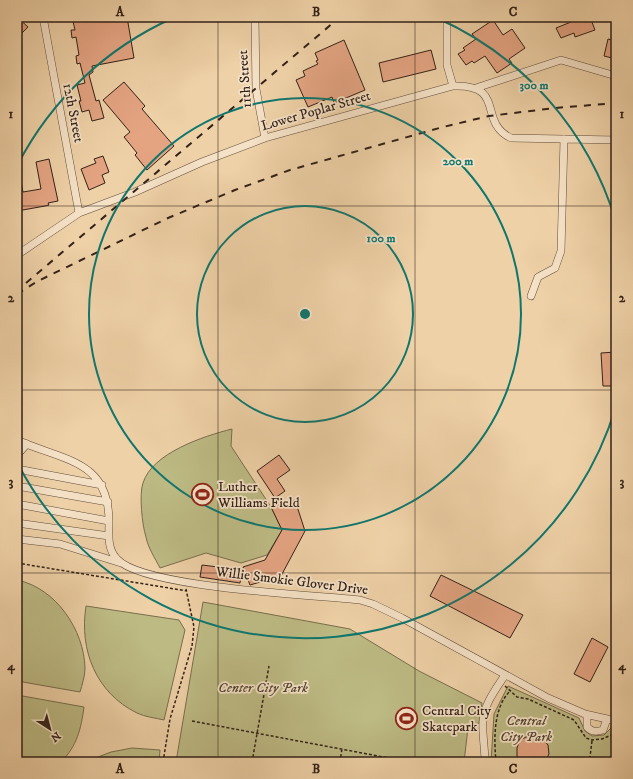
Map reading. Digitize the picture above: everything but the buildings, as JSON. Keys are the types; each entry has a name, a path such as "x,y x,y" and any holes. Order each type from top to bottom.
{"street":[{"name":"12th Street","path":"43,17 79,212"},
{"name":"11th Street","path":"255,17 256,89 265,138"},
{"path":"447,17 446,65 453,86"},
{"path":"476,88 561,60 616,76"},
{"name":"Lower Poplar Street","path":"17,255 79,212 135,192 202,162 265,138 453,86 468,85 476,88"},
{"path":"476,88 482,91 486,98 494,123 504,135 511,138 616,140"},
{"path":"531,296 538,277 554,268 561,251 564,139"},
{"path":"17,440 78,464 89,471 102,485 108,502 111,550 121,563"},
{"path":"17,455 27,444"},
{"path":"17,469 102,485"},
{"path":"17,486 108,502"},
{"path":"17,504 109,521"},
{"path":"17,523 109,536"},
{"name":"Willie Smokie Glover Drive","path":"17,539 60,544 121,563 137,571 183,581 261,592 360,600 392,613 503,678 587,715 616,721"},
{"path":"485,762 483,721 491,698 503,678"},
{"path":"587,715 587,727 591,731 603,730 607,719"}],"path":[{"path":"17,563 187,591"},
{"path":"163,762 170,719 192,646 194,627 187,591 183,581"},
{"path":"252,762 269,666"},
{"path":"503,678 510,691 517,697 528,699 574,720 582,734 592,740 602,739 615,734"},
{"path":"496,762 496,720 505,696 510,691"},
{"path":"192,721 410,762"},
{"path":"587,762 590,757 592,740"},
{"path":"340,762 342,748"},
{"path":"590,757 592,762"}],"green space":[{"name":"Luther Williams Field","path":"232,429 231,446 271,507 282,530 267,555 241,563 206,553 160,568 148,545 142,518 142,488 148,472 157,463 180,447 208,436"},
{"path":"17,580 44,592 55,601 73,626 79,639 85,668 80,692 17,681"},
{"name":"Center City Park","path":"203,602 350,629 419,671 482,703 479,723 468,728 464,762 176,762"},
{"path":"86,606 179,620 185,630 164,720 137,713 111,694 101,682 88,654 84,622"},
{"name":"Central City Park","path":"508,686 579,718 585,731 592,736 604,735 612,727 616,727 616,762 491,762 494,714"},
{"path":"17,695 84,707 75,743 61,762 17,762"},
{"path":"132,748 160,750 159,762 85,762 111,752"}],"railway":[{"path":"26,283 340,17"},
{"path":"17,294 38,281 168,218 235,190 290,170 443,127 489,116 555,108 616,103"}],"place":[{"name":"Luther Williams Field","path":"202,495"},
{"name":"Central City Skatepark","path":"406,719"}]}
